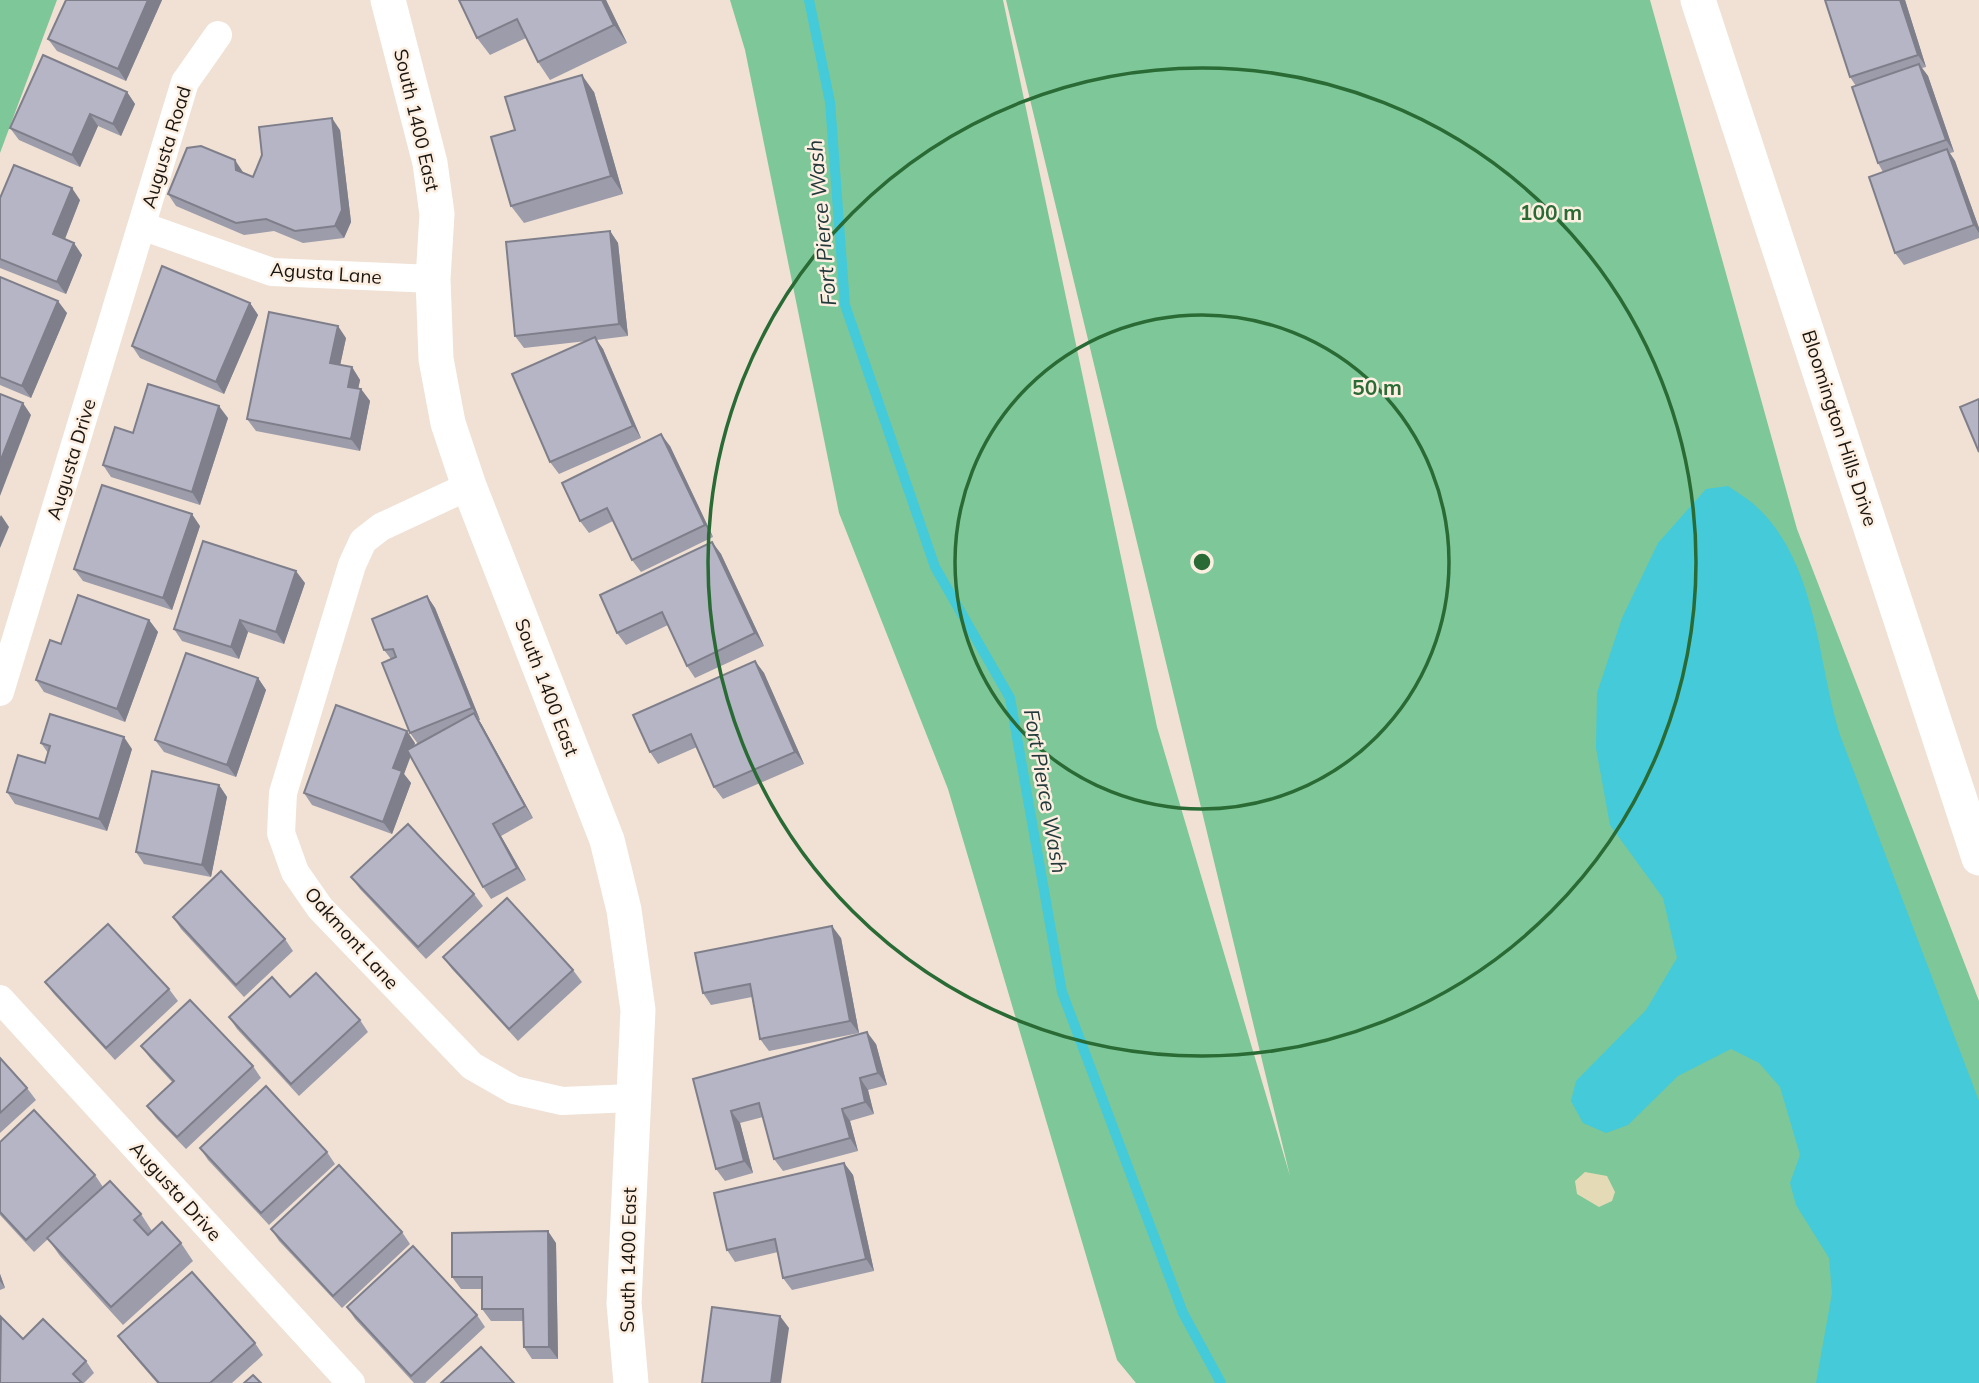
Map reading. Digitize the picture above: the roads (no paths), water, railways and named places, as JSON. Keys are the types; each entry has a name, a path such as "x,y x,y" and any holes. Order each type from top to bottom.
{"street":[{"name":"South 1400 East","path":"388,0 430,163 437,214 433,279 436,359 448,423 468,486 607,840 624,909 638,1010 624,1303 631,1383"},
{"name":"Bloomington Hills Drive","path":"1698,0 1979,858"},
{"name":"Augusta Road","path":"142,226 185,82 218,34"},
{"name":"Agusta Lane","path":"142,226 272,272 433,279"},
{"name":"Augusta Drive","path":"0,692 142,226"},
{"name":"Oakmont Lane","path":"468,486 381,527 363,541 352,565 283,793 281,833 295,872 320,908 472,1066 514,1090 562,1101 632,1098"},
{"name":"Augusta Drive","path":"0,999 351,1383"}],"water":[{"path":"1728,486 1759,509 1778,532 1793,558 1813,616 1840,735 1979,1101 1979,1383 1816,1383 1832,1293 1829,1258 1796,1205 1790,1183 1800,1155 1780,1087 1759,1063 1731,1049 1678,1076 1628,1125 1606,1133 1583,1123 1571,1101 1576,1081 1646,1010 1677,958 1663,898 1610,825 1596,748 1597,693 1622,618 1658,543 1706,489"}],"waterway":[{"name":"Fort Pierce Wash","path":"809,0 830,102 845,305 935,567 1010,698 1062,992 1183,1313 1221,1383"}]}
